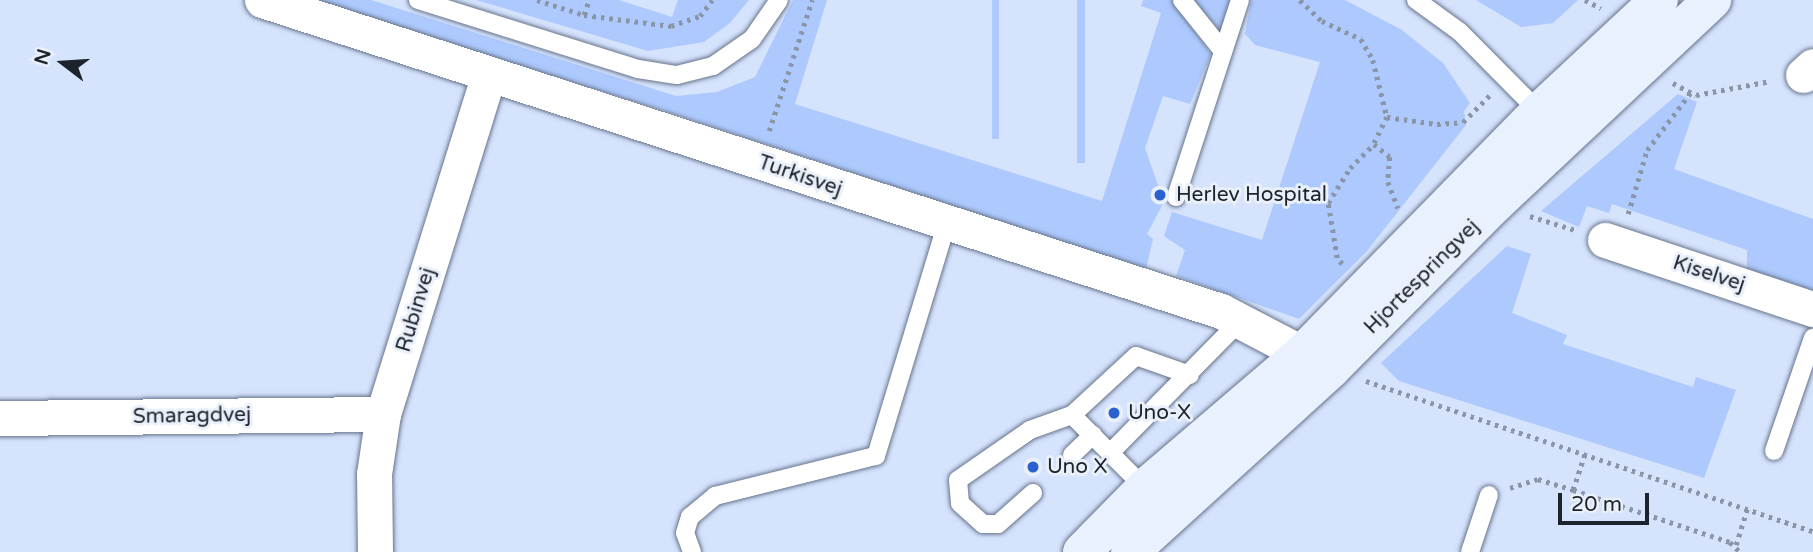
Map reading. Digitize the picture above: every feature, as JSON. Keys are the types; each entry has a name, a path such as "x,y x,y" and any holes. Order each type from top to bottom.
{"street":[{"name":"Turkisvej","path":"262,0 946,225 1242,319 1317,361"},
{"name":"Hjortespringvej","path":"1130,552 1317,361 1495,204 1552,125 1659,0"},
{"name":"Hjortespringvej","path":"1082,552 1145,488 1317,361 1367,291 1424,232 1552,125 1712,0"},
{"name":"Rubinvej","path":"374,552 374,474 383,414 489,74"},
{"name":"Kiselvej","path":"1612,243 1813,309"},
{"name":"Smaragdvej","path":"0,418 383,414"},
{"path":"1066,552 1145,488"}],"lane":[{"path":"418,0 638,69 677,75 713,66 752,39 779,0"},
{"path":"1182,0 1222,51"},
{"path":"1176,197 1240,0"},
{"path":"1416,0 1460,32 1552,125"},
{"path":"692,552 685,533 690,517 715,496 876,456 946,225"},
{"path":"1110,453 1190,375 1242,319"},
{"path":"1774,452 1813,338"},
{"path":"1033,493 998,524 983,524 960,503 958,480 1030,430 1072,415 1136,356 1190,375"},
{"path":"1072,415 1145,488"},
{"path":"1072,456 1093,435"},
{"path":"1470,552 1489,495"}],"path":[{"path":"537,0 584,15 671,26 700,16 712,0"},
{"path":"584,15 589,0"},
{"path":"759,162 812,0"},
{"path":"1300,0 1322,21 1361,39 1373,60 1387,117 1374,144 1350,168 1328,203 1337,258 1367,291"},
{"path":"1673,83 1691,92 1808,70"},
{"path":"1387,117 1437,124 1463,122 1506,79"},
{"path":"1495,204 1612,243 1647,150 1691,92"},
{"path":"1374,144 1390,157 1388,182 1395,205 1424,232"},
{"path":"1317,361 1813,531"},
{"path":"1573,490 1585,454"},
{"path":"1489,495 1538,479 1735,545 1740,552"},
{"path":"1735,545 1747,509"}],"shaded area":[{"path":"311,0 371,0 676,96 717,92 755,77 793,0 827,0 795,104 1102,201 1161,13 1141,6 1143,0 1172,0 1211,54 1190,104 1163,96 1145,148 1164,202 1147,234 1153,239 1146,269 656,108"},
{"path":"476,0 619,0 672,17 678,0 749,0 730,23 704,42 648,51"},
{"path":"992,0 999,0 999,139 992,139"},
{"path":"1077,0 1085,0 1085,163 1077,163"},
{"path":"1192,0 1232,0 1221,31"},
{"path":"1251,0 1345,0 1402,30 1443,63 1470,103 1464,111 1466,125 1367,251 1299,319 1176,276 1185,250 1164,236 1172,212 1262,240 1320,62 1255,45 1245,34"},
{"path":"1476,0 1578,0 1553,23 1521,27"},
{"path":"1678,94 1697,102 1674,169 1813,219 1813,293 1747,271 1747,250 1612,204 1609,213 1587,206 1579,227 1541,211"},
{"path":"1507,246 1531,254 1512,313 1567,335 1563,344 1693,387 1696,377 1736,390 1704,478 1399,381 1381,363"}],"place":[{"name":"Herlev Hospital","path":"1160,195"},
{"name":"Uno-X","path":"1114,413"},
{"name":"Uno X","path":"1033,467"}]}
